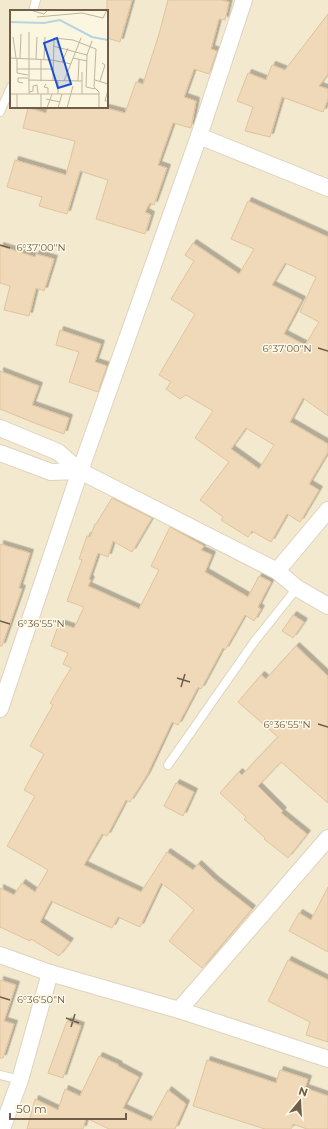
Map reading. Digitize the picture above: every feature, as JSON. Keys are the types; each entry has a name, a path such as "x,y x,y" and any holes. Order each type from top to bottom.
{"street":[{"path":"0,709 6,667 80,471 199,136 244,0"},
{"path":"199,136 328,188"},
{"path":"0,428 58,452 80,471 277,571 297,588 328,606"},
{"path":"0,453 51,472 80,471"},
{"path":"277,571 328,510"},
{"path":"179,1010 328,838"},
{"path":"0,955 50,972 179,1010 328,1059"},
{"path":"2,1129 20,1080 50,972"}],"lane":[{"path":"33,10 36,0"},
{"path":"0,112 10,89"},
{"path":"168,766 254,642 297,588"},
{"path":"0,1075 20,1080"}],"shaded area":[{"path":"0,0 328,0 328,1129 0,1129"}],"building":[{"path":"107,0 132,0 120,42 108,38"},
{"path":"168,0 221,0 229,2 225,20 219,19 211,49 217,51 209,74 194,69 184,97 196,101 191,128 173,123 158,165 167,168 154,205 150,203 145,212 151,215 145,234 96,219 108,180 80,171 67,214 39,206 42,197 7,187 15,160 66,175 75,141 23,128 28,108 46,113 48,108 106,108 125,113 136,82 143,84"},
{"path":"328,14 328,74 319,86 328,89 328,99 323,112 282,97 270,137 245,131 253,107 237,101 248,73 266,80 272,65 285,70"},
{"path":"248,201 328,237 328,416 303,398 290,422 328,444 328,452 309,484 319,490 300,522 287,514 271,542 252,531 248,537 221,520 223,517 200,500 229,462 195,438 213,411 186,395 180,399 166,389 171,382 159,375 195,314 171,299 194,261 185,255 193,243 239,274 254,249 231,239","holes":["285,263 316,277 300,312 319,322 305,345 284,334 302,300 272,285","246,428 274,445 259,469 231,449"]},
{"path":"0,246 35,257 36,254 54,259 44,291 36,288 29,316 4,310 10,286 0,283"},
{"path":"60,330 101,344 95,362 107,366 98,392 69,382 79,352 56,345"},
{"path":"0,371 39,386 32,405 69,418 64,434 0,409"},
{"path":"112,498 152,518 132,552 113,541 108,557 98,553 88,586 139,609 159,570 151,566 170,527 204,546 201,550 212,555 205,572 248,597 259,576 271,582 258,607 261,609 254,621 245,615 225,650 223,648 201,689 198,687 178,725 172,722 147,775 130,802 126,800 107,836 102,834 84,865 141,892 167,852 193,870 198,864 215,880 252,909 202,968 169,941 194,910 161,883 140,927 118,917 112,928 51,901 40,922 70,942 59,956 31,939 30,941 0,927 0,888 14,895 22,883 35,892 48,870 7,846 35,796 24,790 44,754 30,746 53,705 50,703 71,668 63,664 68,653 51,646 59,623 74,628 84,607 67,601 82,560 79,559 87,536 90,537 95,524"},
{"path":"0,544 30,553 19,588 22,589 2,646 0,646"},
{"path":"293,615 304,622 293,638 282,631"},
{"path":"296,646 328,676 328,803 281,762 258,786 283,811 281,813 307,834 288,858 264,839 265,838 244,819 246,817 220,793 239,772 242,775 278,737 238,702 261,675 266,679"},
{"path":"176,783 194,792 183,816 164,806"},
{"path":"328,887 328,952 289,931 299,913 311,920"},
{"path":"288,960 328,980 328,1042 306,1035 310,1022 268,1001"},
{"path":"0,980 16,985 4,1021 14,1024 3,1058 0,1058"},
{"path":"67,1021 81,1026 63,1078 48,1073"},
{"path":"99,1056 119,1065 118,1066 139,1077 123,1108 151,1121 168,1090 186,1104 175,1129 109,1129 86,1118 83,1129 27,1129 35,1099 58,1110 65,1089 80,1096"},
{"path":"207,1060 276,1083 280,1070 308,1079 305,1088 328,1096 328,1129 307,1129 293,1124 291,1129 265,1129 193,1106"}]}
